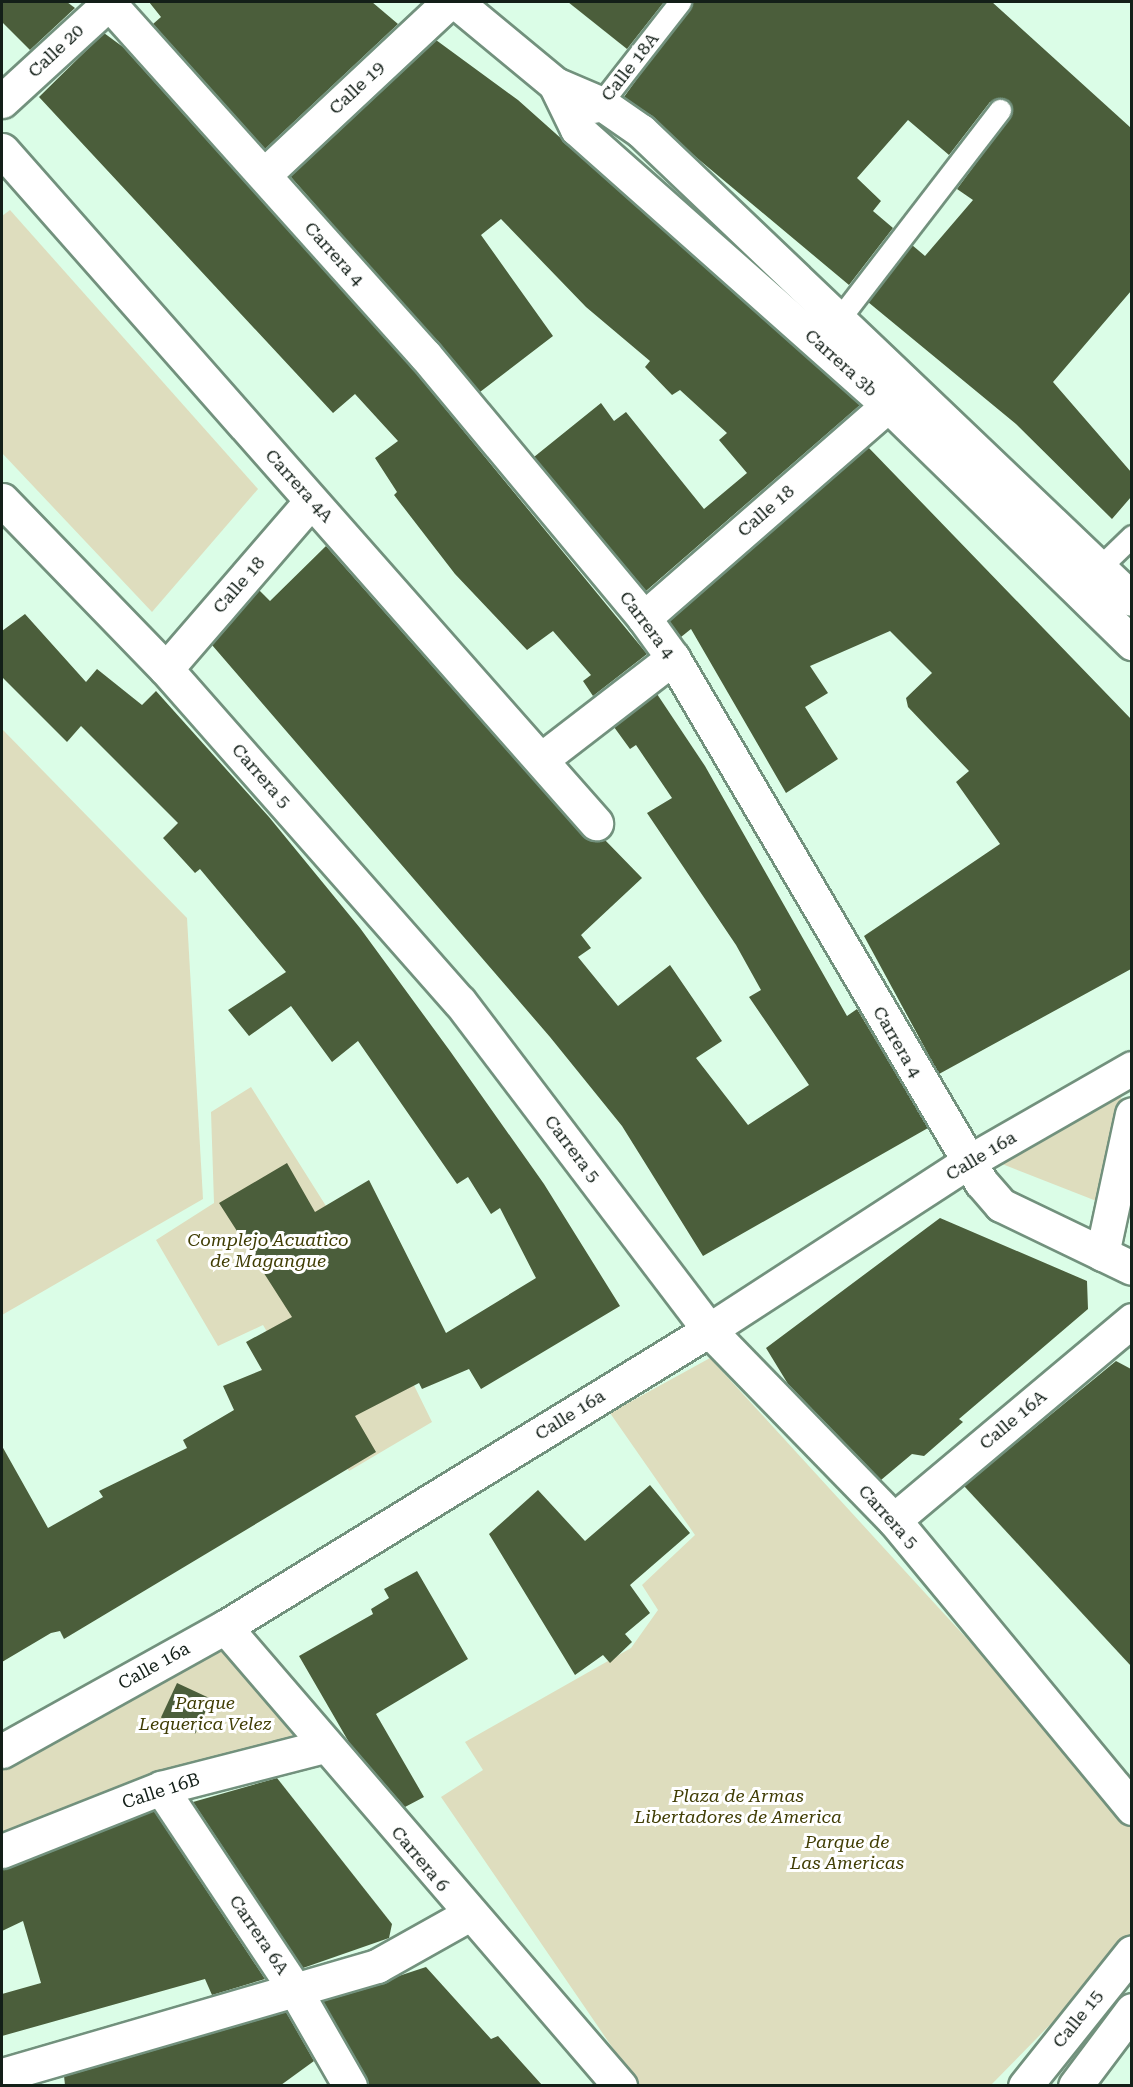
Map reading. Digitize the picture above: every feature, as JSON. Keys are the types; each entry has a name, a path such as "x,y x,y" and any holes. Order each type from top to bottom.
{"street":[{"name":"Carrera 4","path":"109,2 425,355 644,618 673,658 968,1162 1001,1205 1131,1268"},
{"name":"Calle 20","path":"2,101 109,2"},
{"name":"Calle 19","path":"264,175 449,2"},
{"name":"Carrera 3b","path":"456,2 555,84 602,104 641,130 1131,599"},
{"name":"Carrera 3b","path":"555,84 577,129 888,405 1131,643"},
{"name":"Carrera 4A","path":"2,150 311,501 543,758 596,823"},
{"name":"Calle 18","path":"644,618 888,405"},
{"name":"Carrera 5","path":"2,500 166,669 460,1002 709,1330 894,1520 1131,1808"},
{"name":"Calle 18","path":"166,669 311,501"},
{"path":"543,758 673,658"},
{"name":"Calle 16a","path":"2,1751 225,1627 709,1330 968,1162 1131,1068"},
{"path":"1102,1254 1131,1114"},
{"name":"Calle 16A","path":"894,1520 1131,1320"},
{"name":"Carrera 6","path":"225,1627 468,1916 620,2085"},
{"name":"Calle 16B","path":"2,1851 161,1788 325,1746"},
{"name":"Carrera 6A","path":"161,1788 295,1990 350,2085"},
{"path":"2,2075 377,1966 468,1916"},
{"name":"Calle 15","path":"1025,2085 1131,1953"},
{"name":"Calle 15","path":"1076,2085 1131,2010"}],"lane":[{"name":"Calle 18A","path":"577,129 602,104 680,2"},
{"path":"839,319 1000,110"},
{"path":"1099,568 1131,536"}],"green space":[{"path":"10,210 258,489 152,612 2,453 2,216"},
{"path":"2,729 187,918 203,1199 2,1315"},
{"name":"Complejo Acuatico de Magangue","path":"251,1087 326,1206 432,1422 349,1471 263,1325 218,1346 156,1240 214,1203 211,1112"},
{"path":"1122,1094 1099,1202 992,1160"},
{"name":"Parque de Las Americas","path":"710,1358 1131,1818 1131,1942 991,2085 638,2085 441,1797 483,1770 465,1742 631,1648 658,1610 642,1585 695,1535 610,1413"},
{"name":"Parque Lequerica Velez","path":"220,1644 301,1746 2,1836 2,1768"}],"building":[{"path":"2,2 67,2 75,8 30,50 2,22"},
{"path":"149,2 372,2 398,24 265,149 153,24 161,17"},
{"path":"568,2 664,2 627,49"},
{"path":"692,2 992,2 1131,128 1131,291 1053,382 1131,472 1131,497 1112,519 1016,424 868,302 912,245 925,256 973,200 957,189 1010,117 1008,100 990,102 949,155 908,120 857,178 881,201 873,211 893,228 849,285 624,97"},
{"path":"104,33 123,47 411,367 647,654 593,696 583,681 591,675 553,631 527,650 455,574 394,495 397,492 375,458 398,441 355,394 333,413 39,97"},
{"path":"436,40 518,100 860,405 646,591 534,457 601,403 614,421 626,412 704,509 747,473 719,440 727,433 680,390 672,395 645,367 650,361 586,307 501,219 481,235 553,336 480,392 290,176"},
{"path":"868,447 1131,719 1131,969 939,1074 864,936 1000,844 956,782 969,771 908,707 906,698 932,673 890,631 810,666 828,693 805,707 838,759 786,793 691,629 681,637 669,621"},
{"path":"326,546 582,835 604,839 642,878 581,935 591,948 578,957 618,1006 670,965 722,1041 696,1058 748,1125 809,1085 749,997 761,990 736,945 647,813 672,798 636,745 630,749 614,727 657,694 705,766 847,1016 857,1009 928,1128 703,1256 622,1126 550,1037 212,645 259,590 270,601"},
{"path":"25,614 86,682 97,669 142,705 156,691 269,817 360,928 450,1051 544,1184 620,1306 481,1389 469,1369 422,1389 419,1383 355,1416 376,1452 64,1639 60,1631 51,1633 2,1662 2,1446 48,1528 103,1497 99,1491 187,1448 183,1440 234,1410 223,1386 262,1370 246,1342 292,1317 219,1203 287,1163 315,1212 369,1180 446,1333 536,1278 500,1208 491,1214 468,1177 457,1184 358,1041 332,1062 291,1006 249,1036 228,1010 286,972 200,869 195,873 163,838 178,823 81,726 67,742 2,677 2,631"},
{"path":"940,1218 1087,1281 1088,1309 959,1419 963,1422 924,1456 912,1454 881,1480 788,1384 766,1348"},
{"path":"1116,1361 1131,1369 1131,1666 964,1486"},
{"path":"650,1485 690,1533 630,1585 650,1613 625,1634 632,1642 610,1663 603,1655 575,1675 489,1534 538,1490 585,1541"},
{"path":"417,1571 468,1659 376,1714 424,1797 405,1807 350,1744 299,1656 373,1614 371,1609 389,1598 384,1589"},
{"path":"177,1683 211,1699 195,1733 161,1717"},
{"path":"277,1778 392,1924 389,1938 303,1968 193,1802"},
{"path":"154,1811 265,1979 212,1995 205,1979 2,2036 2,1994 41,1983 23,1921 2,1931 2,1869"},
{"path":"426,1967 491,2039 498,2036 542,2085 369,2085 323,2001"},
{"path":"286,2012 314,2061 281,2085 65,2085 64,2076"}],"park label":[{"name":"Plaza de Armas Libertadores de America","path":"738,1807"}]}
